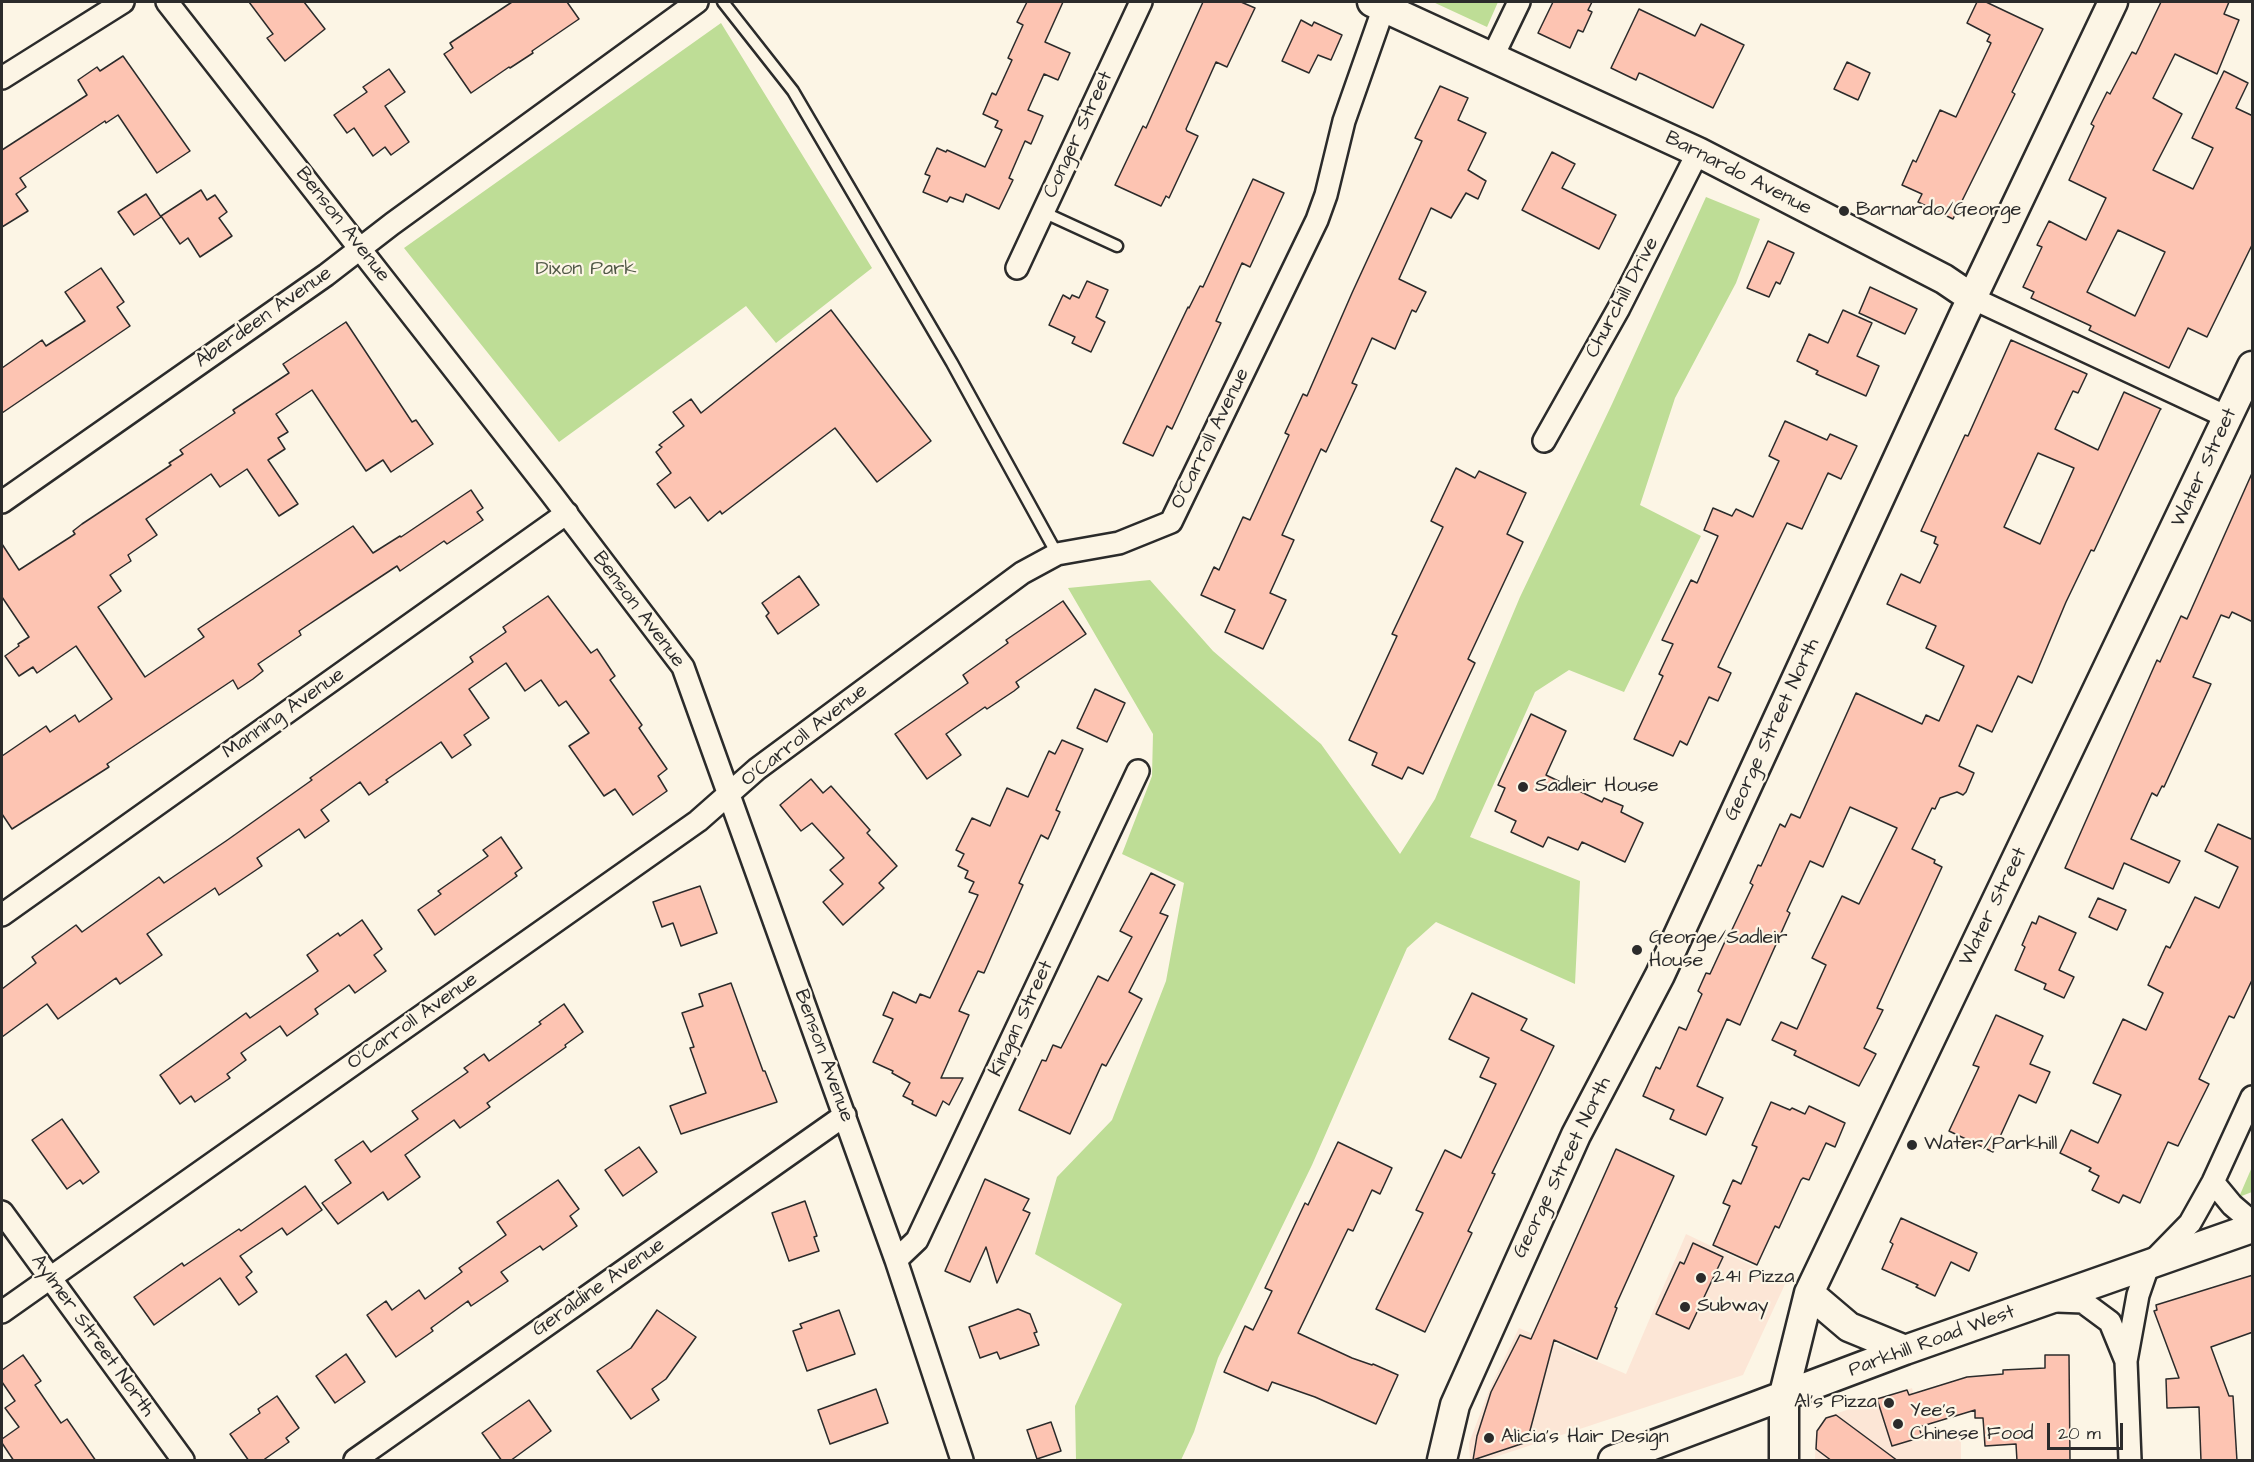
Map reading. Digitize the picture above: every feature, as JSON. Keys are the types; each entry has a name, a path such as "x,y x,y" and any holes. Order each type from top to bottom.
{"main road":[{"name":"George Street North","path":"1442,1461 1455,1405 1571,1146 1660,975 1972,298 2113,2"},
{"name":"Barnardo Avenue","path":"1378,4 1698,152 1944,279 1972,298"},
{"name":"Water Street","path":"1784,1461 1784,1394 1809,1293 2253,366"},
{"name":"Parkhill Road West","path":"1613,1461 1784,1394 2253,1228"},
{"path":"1809,1293 1849,1327 1905,1350"}],"street":[{"path":"2,78 123,2"},
{"name":"Benson Avenue","path":"167,2 567,513 683,667 897,1260 962,1461"},
{"name":"Aberdeen Avenue","path":"2,502 361,249 401,217 697,2"},
{"name":"Conger Street","path":"1017,268 1141,2"},
{"path":"1492,58 1520,2"},
{"name":"O'Carroll Avenue","path":"2,1312 698,821 757,769 1022,573 1057,554 1119,543 1171,522 1317,220 1326,195 1344,121 1378,4"},
{"name":"Churchill Drive","path":"1544,441 1619,308 1698,152"},
{"name":"Barnardo Avenue","path":"1972,298 2229,418"},
{"name":"Manning Avenue","path":"2,915 567,513"},
{"name":"Kingan Street","path":"897,1260 917,1240 1138,771"},
{"path":"2130,1461 2126,1361 2138,1296 2148,1266 2190,1223 2253,1097"},
{"name":"Geraldine Avenue","path":"354,1461 844,1115"},
{"path":"2212,1182 2232,1205 2253,1222"},
{"name":"Aylmer Street North","path":"2,1212 183,1461"},
{"path":"2051,1300 2083,1302 2109,1322 2126,1361"}],"lane":[{"path":"723,2 793,91 947,353 1057,554"},
{"path":"1043,212 1117,246"}],"shaded area":[{"path":"1686,1234 1786,1282 1743,1375 1486,1460 1470,1460 1469,1443 1490,1388 1519,1328 1626,1374"},
{"path":"1912,1388 1926,1440 1961,1429 1961,1460 1815,1460 1816,1431 1826,1417"}],"green space":[{"path":"1433,2 1498,2 1487,27"},
{"name":"Dixon Park","path":"721,23 872,268 776,343 746,306 559,442 404,248"},
{"path":"1706,197 1760,219 1736,283 1675,398 1640,505 1701,536 1624,692 1569,670 1535,692 1470,837 1580,881 1575,984 1436,922 1407,948 1312,1165 1218,1358 1194,1432 1181,1460 1076,1460 1075,1406 1122,1304 1035,1254 1057,1177 1112,1120 1166,981 1184,883 1122,854 1152,776 1153,734 1068,588 1150,580 1213,651 1321,744 1400,854 1435,799 1520,597 1612,404"},
{"path":"2252,1167 2252,1192 2239,1197"}],"building":[{"path":"249,2 304,2 325,29 285,61 267,38 273,34"},
{"path":"512,2 567,2 579,19 532,51 533,53 471,93 444,54 453,48 450,43"},
{"path":"1027,2 1063,2 1045,42 1070,53 1058,80 1044,74 1028,110 1043,116 1031,144 1025,141 1009,178 1013,180 999,209 966,194 963,202 950,197 947,202 923,192 930,176 925,174 937,148 946,152 947,150 985,167 1002,130 995,127 998,121 983,114 992,93 996,95 1012,60 1008,58 1023,25 1017,22"},
{"path":"1203,2 1241,2 1255,8 1227,67 1216,62 1186,129 1198,136 1169,198 1166,196 1161,206 1115,185 1143,126 1146,128"},
{"path":"1553,2 1592,2 1588,10 1592,12 1583,32 1578,30 1570,48 1538,33"},
{"path":"1977,2 1986,2 2043,29 2012,92 2015,94 1953,219 1918,202 1922,194 1902,185 1913,160 1916,162 1940,110 1956,117 1991,43 1987,41 1990,35 1967,23"},
{"path":"2161,2 2229,2 2224,14 2239,20 2217,74 2175,54 2153,98 2182,114 2153,170 2193,189 2213,148 2192,138 2224,71 2248,83 2236,108 2253,116 2253,243 2207,337 2188,328 2169,368 2089,330 2091,326 2031,298 2034,292 2023,287 2042,247 2037,245 2049,221 2086,240 2106,198 2069,180 2094,126 2091,124 2107,92 2110,94 2132,52 2136,54","holes":["2118,230 2165,252 2135,316 2087,292"]},
{"path":"1639,9 1695,36 1701,24 1744,45 1713,108 1642,74 1639,73 1636,80 1611,68"},
{"path":"1301,20 1312,26 1314,22 1342,35 1331,60 1318,55 1309,73 1282,61"},
{"path":"123,56 190,151 157,173 118,115 106,123 105,121 20,178 26,187 16,194 28,211 2,227 2,150 87,95 78,80 97,67 100,71"},
{"path":"1847,62 1870,73 1858,100 1834,89"},
{"path":"389,69 405,92 385,106 409,142 391,155 385,147 373,156 354,128 347,133 334,115 367,92 363,87"},
{"path":"1440,86 1468,98 1458,120 1486,133 1468,170 1486,181 1478,199 1466,193 1451,218 1431,208 1399,279 1426,292 1416,312 1412,310 1395,349 1372,338 1352,383 1357,385 1326,452 1321,449 1282,535 1294,540 1270,593 1286,600 1263,649 1225,632 1235,610 1201,595 1214,567 1219,570 1243,517 1250,520 1289,435 1285,433 1303,394 1307,396 1422,141 1415,138"},
{"path":"1552,152 1575,164 1562,188 1616,215 1599,249 1522,210"},
{"path":"1253,179 1284,193 1250,267 1242,263 1216,321 1221,323 1172,429 1167,426 1153,456 1123,443 1188,307 1200,286 1203,287"},
{"path":"201,190 207,200 215,195 227,212 219,218 232,236 200,257 188,238 180,244 161,216"},
{"path":"146,194 161,217 134,235 118,212"},
{"path":"1768,241 1794,253 1780,284 1776,282 1769,297 1747,288"},
{"path":"101,268 124,302 117,307 130,326 2,413 2,368 42,340 46,346 85,321 65,292"},
{"path":"1087,281 1108,290 1096,317 1105,322 1091,352 1072,343 1075,337 1049,325 1063,295 1070,299 1072,295 1079,298"},
{"path":"1870,287 1917,309 1905,334 1859,313"},
{"path":"831,310 931,441 877,482 835,428 722,514 720,511 708,521 690,497 675,508 657,484 671,473 656,452 662,447 659,445 684,426 673,412 691,399 701,413"},
{"path":"1843,310 1872,323 1857,356 1879,366 1866,396 1816,374 1818,371 1797,361 1809,334 1828,343"},
{"path":"346,322 412,422 416,420 433,444 391,472 383,460 366,471 312,390 276,414 288,432 278,438 285,449 268,460 298,504 279,516 247,469 220,487 211,474 146,519 157,535 128,555 131,561 110,575 121,591 98,607 145,677 204,637 198,629 353,526 373,553 471,490 483,508 477,512 483,520 447,544 444,541 400,571 397,566 299,631 301,635 258,664 263,671 253,679 238,689 233,680 107,764 109,767 12,829 2,814 2,756 46,726 50,732 75,715 79,722 112,699 76,646 37,673 33,667 19,676 5,656 29,637 2,597 2,544 19,570 75,534 73,531 82,524 171,465 169,463 183,454 180,450 235,413 233,410 289,373 283,364"},
{"path":"2011,340 2087,374 2078,393 2073,391 2055,429 2098,450 2124,392 2161,409 2094,551 2091,550 2066,602 2032,683 2018,676 1992,732 1977,725 1959,766 1974,773 1966,792 1963,795 1957,792 1940,798 1935,809 1932,808 1912,849 1935,860 1934,863 1942,867 1877,1008 1883,1010 1864,1048 1876,1054 1859,1086 1794,1055 1796,1051 1772,1040 1781,1022 1797,1029 1826,965 1812,958 1842,896 1859,904 1897,828 1850,807 1823,867 1810,861 1787,911 1790,913 1740,1025 1727,1019 1697,1086 1723,1098 1706,1135 1670,1119 1674,1110 1643,1096 1656,1067 1660,1069 1679,1027 1686,1030 1702,994 1698,991 1706,973 1710,974 1729,936 1753,885 1750,883 1758,865 1761,866 1780,824 1785,827 1791,814 1800,818 1856,693 1922,724 1926,715 1939,721 1964,666 1926,648 1936,626 1887,604 1901,574 1920,583 1938,545 1934,543 1936,537 1921,531 1965,435 1968,436","holes":["2038,453 2074,468 2040,544 2004,527"]},
{"path":"1785,421 1827,440 1830,434 1857,446 1841,479 1828,473 1802,529 1787,523 1718,667 1731,673 1718,701 1709,697 1687,745 1680,741 1673,756 1634,739 1663,676 1659,674 1673,644 1662,640 1691,580 1697,583 1718,536 1704,530 1713,508 1732,516 1736,509 1753,517 1779,461 1769,456"},
{"path":"1456,468 1475,478 1479,471 1526,493 1507,534 1523,542 1468,659 1475,663 1423,774 1408,767 1402,779 1372,765 1377,753 1349,740 1397,636 1392,634 1443,527 1431,521"},
{"path":"2253,471 2253,622 2232,612 2229,618 2221,615 2193,677 2211,684 2164,787 2162,786 2157,796 2152,793 2131,839 2180,861 2169,883 2124,863 2113,889 2065,868 2157,660 2160,662 2181,616 2187,619"},
{"path":"799,576 819,605 778,634 766,616 769,613 762,603"},
{"path":"548,596 591,653 597,649 615,676 610,680 642,725 639,728 667,769 658,776 667,791 633,815 615,789 604,796 569,746 589,733 566,701 559,706 541,680 525,691 506,663 469,689 489,718 464,735 471,745 452,758 441,742 386,780 388,782 369,795 360,782 321,810 329,821 305,838 299,829 257,858 262,866 219,895 215,888 147,934 162,955 120,984 116,978 58,1019 47,1004 2,1037 2,989 36,963 32,957 76,925 82,932 159,877 164,883 226,841 473,662 470,657 506,632 503,627"},
{"path":"1063,601 1086,634 1016,682 1019,687 1014,691 987,709 985,707 946,734 961,755 927,779 895,734 968,683 963,675 1008,643 1006,640"},
{"path":"1095,689 1125,703 1107,742 1077,728"},
{"name":"Sadleir House","path":"1531,714 1566,731 1546,775 1602,802 1604,798 1623,806 1621,812 1643,823 1625,862 1582,842 1578,850 1548,837 1543,847 1511,832 1516,821 1495,811 1505,788 1498,785"},
{"path":"1062,740 1083,749 1056,810 1060,812 1048,839 1041,835 1019,883 1023,885 984,973 978,971 959,1011 969,1015 941,1078 963,1078 949,1105 943,1101 936,1116 912,1104 913,1101 903,1096 910,1083 892,1073 893,1071 873,1062 893,1019 883,1015 893,992 916,1003 920,994 930,998 978,895 969,892 974,882 965,878 968,871 958,866 964,854 956,850 972,818 990,826 1007,788 1028,797 1049,751 1055,754"},
{"path":"811,779 823,793 831,786 870,830 867,833 897,866 879,883 884,888 843,925 823,902 843,884 830,870 844,858 812,823 801,831 780,805"},
{"path":"2218,824 2251,839 2253,835 2253,978 2234,1018 2229,1016 2199,1079 2209,1084 2178,1146 2168,1142 2140,1203 2123,1195 2119,1203 2092,1190 2099,1176 2089,1171 2091,1168 2060,1153 2071,1130 2098,1143 2121,1095 2093,1083 2123,1019 2146,1030 2163,993 2148,985 2166,946 2170,948 2195,897 2219,908 2238,867 2205,851"},
{"path":"501,837 522,868 515,873 517,876 435,935 418,910 441,894 438,891 488,856 483,850"},
{"path":"1151,873 1175,885 1160,913 1168,916 1129,992 1142,999 1106,1066 1102,1064 1070,1134 1019,1110 1042,1060 1046,1061 1053,1045 1061,1048 1098,976 1108,981 1132,937 1120,931"},
{"path":"700,886 717,933 681,946 673,923 662,927 653,902"},
{"path":"2098,898 2126,910 2117,930 2089,917"},
{"path":"2039,916 2076,933 2059,970 2074,977 2064,998 2044,989 2046,984 2015,970 2032,922 2036,924"},
{"path":"362,920 382,949 374,955 386,971 355,993 349,985 315,1009 318,1014 287,1036 280,1026 241,1053 246,1060 227,1074 230,1078 195,1102 191,1096 180,1104 160,1075 246,1013 250,1018 318,971 307,955 338,933 340,936"},
{"path":"731,983 763,1071 765,1071 777,1102 681,1134 670,1106 706,1093 690,1048 694,1047 682,1013 703,1006 699,994"},
{"path":"1472,993 1527,1019 1521,1030 1554,1046 1492,1173 1495,1174 1468,1231 1472,1233 1425,1332 1376,1309 1423,1213 1416,1210 1445,1150 1461,1158 1496,1084 1480,1077 1489,1058 1449,1039"},
{"path":"564,1004 583,1032 565,1045 566,1047 487,1103 490,1107 460,1128 454,1120 405,1155 420,1177 388,1200 383,1192 338,1224 322,1203 351,1183 335,1160 363,1141 371,1152 418,1119 412,1111 468,1072 464,1068 484,1054 489,1061 541,1024 539,1022"},
{"path":"1996,1015 2043,1036 2030,1064 2050,1072 2036,1103 2019,1095 1993,1152 1949,1131 1979,1067 1973,1065"},
{"path":"1771,1102 1805,1114 1809,1106 1845,1123 1835,1147 1826,1143 1809,1180 1803,1178 1801,1180 1779,1228 1775,1226 1757,1265 1713,1245 1730,1206 1723,1203 1733,1180 1741,1184 1757,1147 1752,1145"},
{"path":"62,1119 99,1172 83,1184 80,1180 67,1189 32,1140"},
{"path":"1338,1142 1392,1168 1380,1194 1372,1190 1353,1231 1348,1229 1298,1333 1352,1358 1398,1375 1376,1424 1315,1397 1272,1382 1268,1391 1224,1372 1245,1326 1253,1330 1272,1291 1265,1288 1305,1203 1308,1205"},
{"path":"639,1147 657,1172 623,1196 605,1170"},
{"path":"1616,1149 1674,1176 1615,1307 1617,1308 1597,1359 1554,1340 1527,1442 1473,1460 1477,1436 1491,1392 1520,1335 1531,1339"},
{"path":"985,1179 1029,1199 1023,1210 1030,1213 997,1283 986,1247 970,1282 945,1271"},
{"path":"558,1180 579,1209 570,1216 577,1226 543,1250 540,1246 501,1272 508,1281 471,1306 468,1301 431,1328 433,1331 396,1357 367,1315 386,1301 392,1310 419,1290 425,1299 462,1272 459,1268 506,1235 497,1222"},
{"path":"305,1186 322,1210 287,1235 282,1228 240,1256 252,1272 246,1277 257,1292 239,1305 220,1278 154,1325 134,1297 182,1263 184,1266 239,1229 241,1231"},
{"path":"805,1201 817,1236 814,1237 819,1251 789,1261 772,1213"},
{"path":"1901,1218 1977,1253 1969,1271 1951,1262 1935,1296 1916,1287 1918,1285 1882,1269 1893,1244 1890,1242"},
{"path":"1693,1243 1723,1257 1689,1329 1656,1314 1680,1262 1684,1264"},
{"path":"2253,1275 2253,1332 2211,1347 2229,1396 2233,1396 2237,1461 2201,1461 2199,1407 2167,1408 2166,1379 2179,1378 2154,1311 2157,1310 2156,1305"},
{"path":"1018,1309 1030,1314 1039,1345 1000,1359 997,1352 980,1358 969,1327"},
{"path":"657,1310 696,1337 666,1379 652,1389 659,1400 631,1419 597,1371 631,1348"},
{"path":"839,1310 855,1354 807,1371 793,1331 802,1328 800,1324"},
{"path":"346,1354 365,1382 335,1403 316,1376"},
{"path":"23,1355 41,1381 35,1385 61,1423 67,1419 96,1461 14,1461 2,1443 2,1439 19,1427 5,1408 15,1401 2,1382 2,1370"},
{"path":"2045,1355 2069,1355 2070,1461 2017,1461 2016,1444 1985,1446 1983,1418 1975,1418 1975,1410 1919,1427 1922,1437 1892,1446 1877,1399 1907,1390 1909,1395 1967,1377 2003,1374 2003,1370 2045,1368"},
{"path":"876,1389 888,1423 830,1444 818,1410"},
{"path":"277,1396 299,1428 286,1438 289,1442 262,1461 249,1461 230,1434 260,1413 258,1409"},
{"path":"529,1400 551,1431 510,1461 502,1461 482,1433"},
{"path":"1836,1415 1898,1461 1832,1461 1816,1449 1817,1431 1826,1418"},
{"path":"1051,1422 1061,1451 1037,1459 1027,1430"}],"place":[{"name":"Barnardo/George","path":"1844,211"},
{"name":"Sadleir House","path":"1523,787"},
{"name":"George/Sadleir House","path":"1637,950"},
{"name":"Water/Parkhill","path":"1912,1145"},
{"name":"241 Pizza","path":"1701,1278"},
{"name":"Subway","path":"1685,1307"},
{"name":"Al's Pizza","path":"1889,1403"},
{"name":"Yee's Chinese Food","path":"1898,1424"},
{"name":"Alicia's Hair Design","path":"1489,1438"}]}
